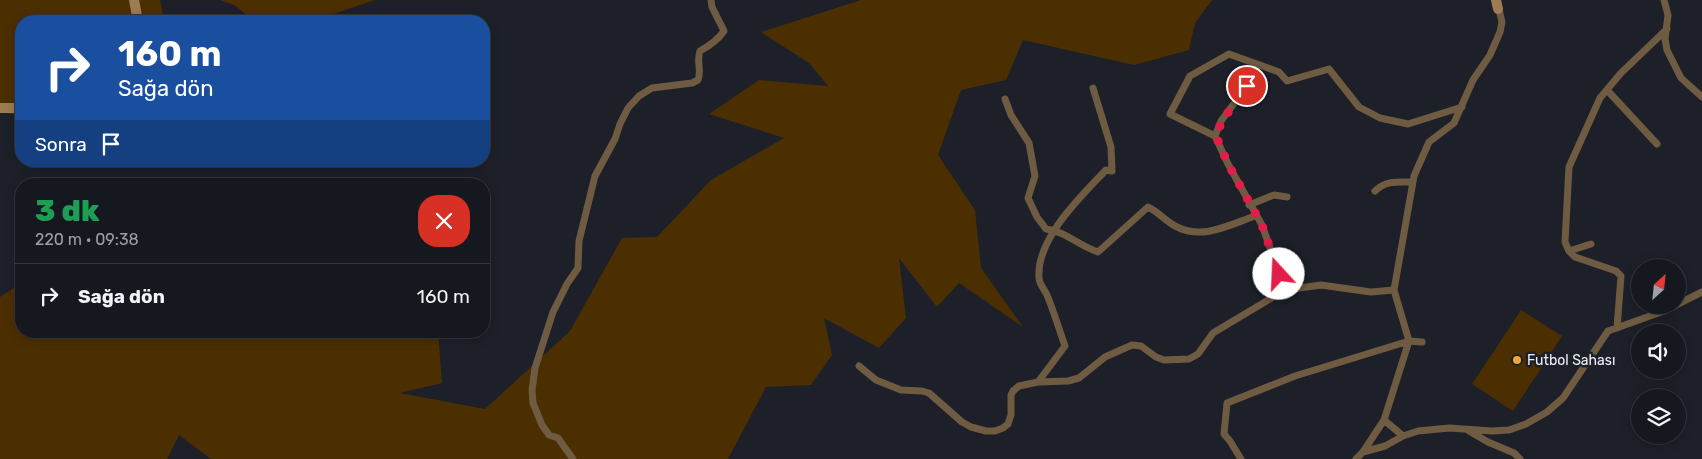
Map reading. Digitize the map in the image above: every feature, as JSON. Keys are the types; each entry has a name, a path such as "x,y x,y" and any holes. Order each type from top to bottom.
{"street":[{"path":"134,0 137,15"},
{"path":"573,459 558,438 549,435 542,425 533,403 532,390 535,368 554,312 566,284 578,268 579,241 595,176 600,164 615,139 628,108 639,96 652,88 692,83 698,80 701,73 697,57 700,51 709,46 724,31 712,7 711,0"},
{"path":"1664,0 1668,15 1665,39 1667,50 1681,78 1702,97"},
{"path":"1356,459 1363,452 1384,420 1409,341 1394,290 1412,182 1429,142 1454,122 1473,80 1490,55 1500,32 1502,22 1497,3"},
{"path":"1617,328 1620,276 1616,271 1575,257 1569,251 1565,242 1569,167 1600,98 1621,73 1666,29"},
{"path":"1285,290 1262,225 1249,205 1216,136 1170,114 1190,76 1229,54 1279,72 1287,81 1329,69 1359,107 1380,118 1408,124 1462,106"},
{"path":"1216,136 1222,121 1247,86"},
{"path":"1038,382 1065,346 1046,293 1038,280 1041,255 1076,200 1106,170 1112,171 1111,147 1093,88"},
{"path":"1607,90 1657,144"},
{"path":"1005,99 1011,115 1029,143 1035,176 1028,198 1037,217 1046,229 1056,230 1098,252 1148,207 1175,226 1192,232 1204,233 1255,216"},
{"path":"0,108 15,108"},
{"path":"1375,191 1381,185 1393,182 1412,182"},
{"path":"1249,205 1274,195 1287,197"},
{"path":"1569,251 1591,244"},
{"path":"859,366 876,380 901,390 922,390 962,422 986,431 995,431 1008,424 1012,391 1019,386 1038,382 1068,381 1079,378 1105,357 1132,345 1141,346 1156,357 1164,360 1189,359 1198,354 1213,333 1285,290 1322,285 1371,292 1394,290"},
{"path":"1686,300 1702,292"},
{"path":"1363,452 1385,446 1403,436 1433,429 1492,431 1509,430 1526,424 1556,406 1608,331 1656,314"},
{"path":"1241,459 1224,434 1227,403 1295,376 1409,341 1422,342"},
{"path":"1384,420 1403,436"},
{"path":"1467,429 1488,442 1514,453 1520,459"}],"shaded area":[{"path":"0,0 160,0 164,15 15,15 15,115 0,112"},
{"path":"220,0 375,0 331,15 246,15 234,5"},
{"path":"861,0 1212,0 1195,23 1189,50 1134,65 1023,40 1006,80 961,90 938,155 975,210 981,268 1023,327 959,283 937,307 899,258 906,318 879,348 824,318 832,355 811,385 766,387 728,459 211,459 179,435 167,459 0,459 0,297 15,287 15,338 439,338 442,383 400,393 485,409 570,331 622,238 657,237 711,180 784,138 709,114 759,80 828,86 809,63 761,32"},
{"name":"Futbol Sahası","path":"1521,310 1562,336 1513,411 1472,384"}],"place":[{"name":"Futbol Sahası","path":"1517,360"}],"route":[{"path":"1247,86 1222,121 1216,136 1228,164 1255,216 1262,225 1279,274"}]}
